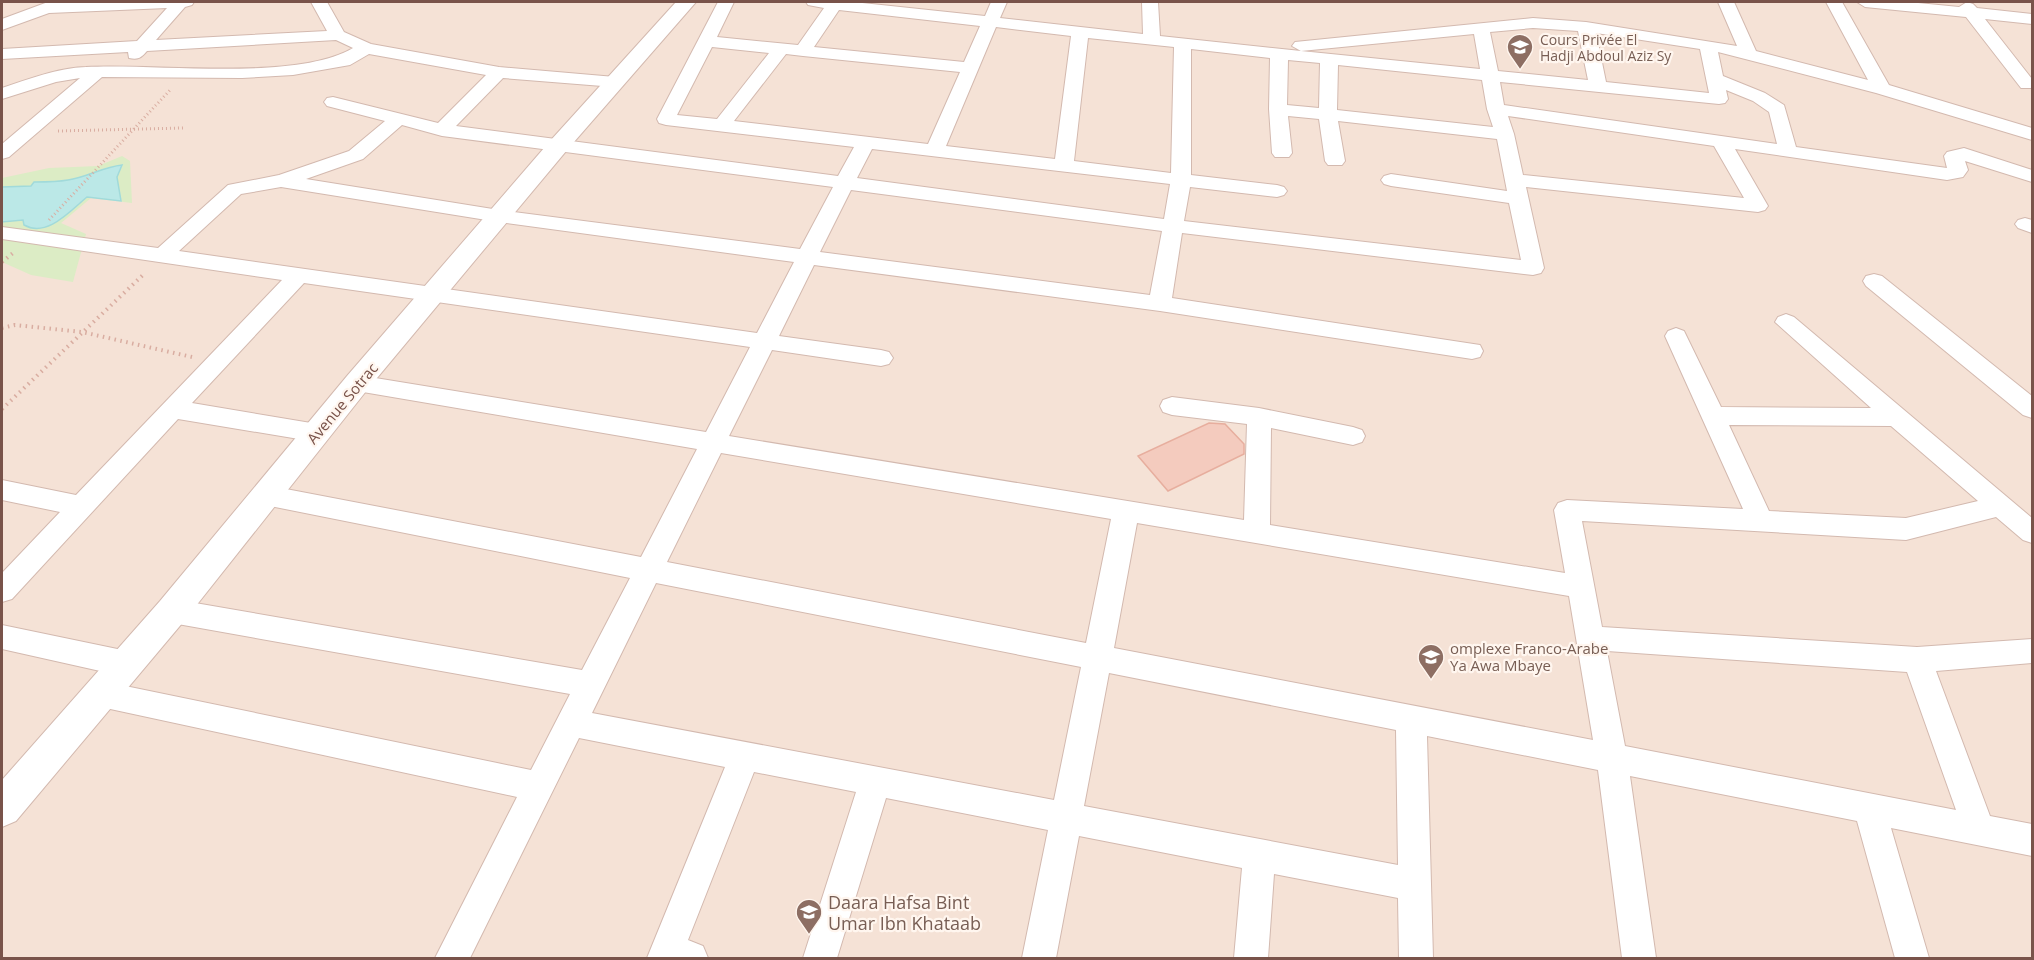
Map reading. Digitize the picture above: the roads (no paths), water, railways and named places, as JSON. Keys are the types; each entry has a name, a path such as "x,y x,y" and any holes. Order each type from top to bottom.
{"street":[{"path":"2,25 62,2"},
{"path":"121,70 180,2"},
{"path":"45,8 186,2"},
{"path":"319,2 338,35"},
{"name":"Avenue Sotrac","path":"2,808 172,611 357,383 559,145 686,2"},
{"path":"726,2 666,119 1277,191"},
{"path":"814,2 857,4 990,22 1279,54 1719,99 1708,45"},
{"path":"934,151 999,2"},
{"path":"1150,2 1152,40"},
{"path":"1725,2 1749,54"},
{"path":"1834,2 1882,89"},
{"path":"1864,2 1968,8 2032,19"},
{"path":"803,51 835,4"},
{"path":"1968,8 2027,84"},
{"path":"1279,54 1297,46 1481,27 1533,23 1586,27 1708,45 1749,54 1882,89 2032,134"},
{"path":"333,102 442,130 1173,226 1533,268 1505,134 1496,108 1481,27"},
{"path":"1586,27 1598,87"},
{"path":"1064,166 1080,32"},
{"path":"2,54 338,35 366,48 499,72 615,82"},
{"path":"706,41 970,69"},
{"path":"1160,304 1181,180 1183,43"},
{"path":"2,94 63,74 83,71 242,73 324,66 344,61 366,48"},
{"path":"722,126 781,49"},
{"path":"1279,54 1278,109 1282,153"},
{"path":"1329,59 1328,115 1335,161"},
{"path":"2,152 98,72"},
{"path":"442,130 499,72"},
{"path":"1715,79 1759,97 1778,109 1788,152"},
{"path":"1496,108 1722,143 1947,174 1958,170 1954,156 1964,154 2032,176"},
{"path":"1278,109 1505,134"},
{"path":"162,256 235,189 281,181 356,155 398,118"},
{"path":"452,958 865,143"},
{"path":"1391,180 1758,206 1722,143"},
{"path":"281,181 499,216 1160,304 1472,351"},
{"path":"2,233 881,358"},
{"path":"2,591 298,276"},
{"path":"1874,281 2032,409"},
{"path":"1786,322 2032,533"},
{"path":"1677,336 1761,521"},
{"path":"357,383 1581,587"},
{"path":"1172,406 1259,417 1353,436"},
{"path":"173,409 317,433"},
{"path":"1714,416 1897,417"},
{"path":"1257,533 1259,417"},
{"path":"2,490 80,506"},
{"path":"265,495 2032,840"},
{"path":"1639,958 1612,758 1568,510 1906,529 2001,506"},
{"path":"1038,958 1126,511"},
{"path":"172,611 591,685"},
{"path":"2,637 127,664"},
{"path":"1590,638 1917,660 2032,651"},
{"path":"1917,660 1979,830"},
{"path":"101,694 539,787"},
{"path":"1411,718 1416,958"},
{"path":"572,723 1415,885"},
{"path":"674,957 746,756"},
{"path":"820,958 875,781"},
{"path":"1870,809 1912,958"},
{"path":"1251,958 1259,855"}],"water":[{"path":"122,165 117,177 121,201 87,197 58,221 41,228 24,225 23,220 2,222 2,187 31,186 34,182 68,180"}],"place":[{"name":"Cours Privée El Hadji Abdoul Aziz Sy","path":"1520,70"},
{"name":"omplexe Franco-Arabe Ya Awa Mbaye","path":"1431,680"},
{"name":"Daara Hafsa Bint Umar Ibn Khataab","path":"809,935"}]}
